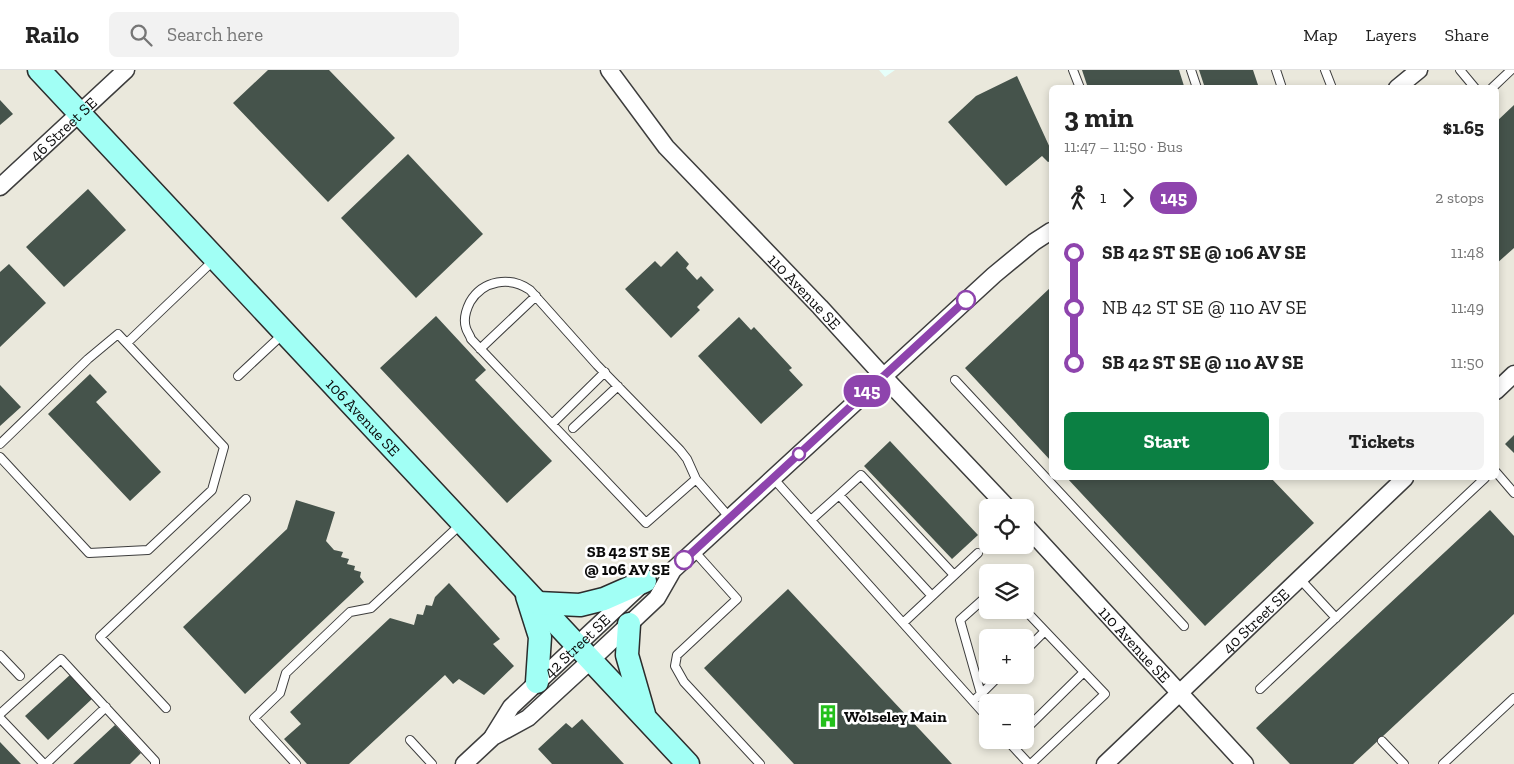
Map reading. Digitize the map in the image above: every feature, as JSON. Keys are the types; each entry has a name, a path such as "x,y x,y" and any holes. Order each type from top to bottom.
{"street":[{"name":"106 Avenue SE","path":"39,70 688,764"},
{"name":"46 Street SE","path":"0,187 126,70"},
{"name":"110 Avenue SE","path":"609,70 666,147 999,499"},
{"path":"1401,85 1419,70"},
{"name":"42 Street SE","path":"464,764 492,737 511,707 537,682 629,624 657,598 673,570 994,275 1034,242 1049,232"},
{"path":"1499,388 1514,374"},
{"name":"40 Street SE","path":"1105,764 1402,480"},
{"name":"110 Avenue SE","path":"1034,535 1245,764"},
{"name":"42 Street SE","path":"492,737 528,718 645,582 673,570"},
{"path":"537,682 540,637 532,597 580,605 604,599 645,582"},
{"path":"629,624 628,655 645,718"}],"lane":[{"path":"1073,70 1079,85"},
{"path":"1191,70 1196,85"},
{"path":"1276,70 1281,85"},
{"path":"1325,70 1331,85"},
{"path":"1460,70 1472,85"},
{"path":"1495,85 1511,70"},
{"path":"127,343 216,259"},
{"path":"696,479 646,523 471,338 466,327 465,311 475,294 490,283 507,282 521,284 536,296 618,386 680,450 687,459 696,479 730,518"},
{"path":"480,349 536,296"},
{"path":"238,376 284,332"},
{"path":"0,444 118,334 224,447 212,490 148,550 89,553 0,457"},
{"path":"552,424 605,372"},
{"path":"955,380 1184,626"},
{"path":"573,428 618,386"},
{"path":"811,520 861,474 954,575"},
{"path":"1499,476 1514,493"},
{"path":"773,478 979,708"},
{"path":"1260,689 1483,480"},
{"path":"839,494 932,596"},
{"path":"166,708 100,637 246,499"},
{"path":"296,764 254,718 280,693 286,673 350,612 371,608 462,523"},
{"path":"694,551 737,599 677,655 675,666 684,682 760,764"},
{"path":"903,623 978,553"},
{"path":"1299,578 1336,618"},
{"path":"979,603 960,620 981,694 991,684"},
{"path":"1018,749 1030,764 1104,694 1034,619"},
{"path":"1034,642 1046,631"},
{"path":"0,655 20,676"},
{"path":"106,707 45,764 0,716 61,659 106,707 155,761 155,764"},
{"path":"1034,721 1084,672"},
{"path":"973,701 979,696"},
{"path":"1443,764 1514,698"},
{"path":"410,740 432,764"},
{"path":"1382,741 1404,764"}],"shaded area":[{"path":"0,70 879,70 885,77 895,70 1514,70 1514,764 0,764"}],"building":[{"path":"268,70 329,70 395,138 328,202 233,103"},
{"path":"1082,70 1179,70 1184,85 1087,85"},
{"path":"1199,70 1253,70 1258,85 1227,85 1204,85"},
{"path":"1017,76 1049,146 1049,162 1042,156 1006,186 948,122 976,96"},
{"path":"0,100 13,114 0,125"},
{"path":"1514,105 1514,248 1499,261 1499,119"},
{"path":"408,154 483,234 416,298 341,218"},
{"path":"88,189 126,230 64,287 26,247"},
{"path":"677,251 689,264 686,268 697,280 701,276 714,290 697,307 700,310 671,338 625,289 655,261 661,267"},
{"path":"9,264 46,303 0,347 0,272"},
{"path":"1049,289 1049,459 965,368"},
{"path":"436,316 486,370 475,380 552,461 507,503 380,368"},
{"path":"739,317 751,330 754,327 792,368 789,370 803,385 761,424 698,356"},
{"path":"90,374 107,392 96,402 161,472 130,501 48,414"},
{"path":"0,385 21,407 0,426"},
{"path":"1514,435 1514,453 1505,444"},
{"path":"890,441 978,535 952,559 864,466"},
{"path":"1069,480 1273,480 1314,523 1205,626"},
{"path":"296,500 335,512 326,541 334,550 343,552 341,557 349,559 347,564 355,566 354,570 361,572 360,577 364,582 245,694 183,627 287,529"},
{"path":"1490,510 1514,536 1514,614 1353,764 1290,764 1256,728"},
{"path":"449,583 500,639 493,644 514,666 484,695 459,679 453,684 445,675 349,764 307,764 284,739 301,724 290,712 390,618 414,625 417,614 423,615 426,605 432,606 435,597"},
{"name":"Wolseley Main","path":"788,589 952,764 794,764 704,668"},
{"path":"71,674 93,698 48,740 25,716"},
{"path":"582,719 624,764 552,764 538,749 566,723 572,728"},
{"path":"115,725 141,753 130,764 73,764"},
{"path":"0,742 21,764 0,764"}],"bus line":[{"name":"145","path":"684,560 966,300"}],"place":[{"name":"SB 42 ST SE @ 106 AV SE","path":"684,560"},
{"name":"Wolseley Main","path":"828,716"}]}
